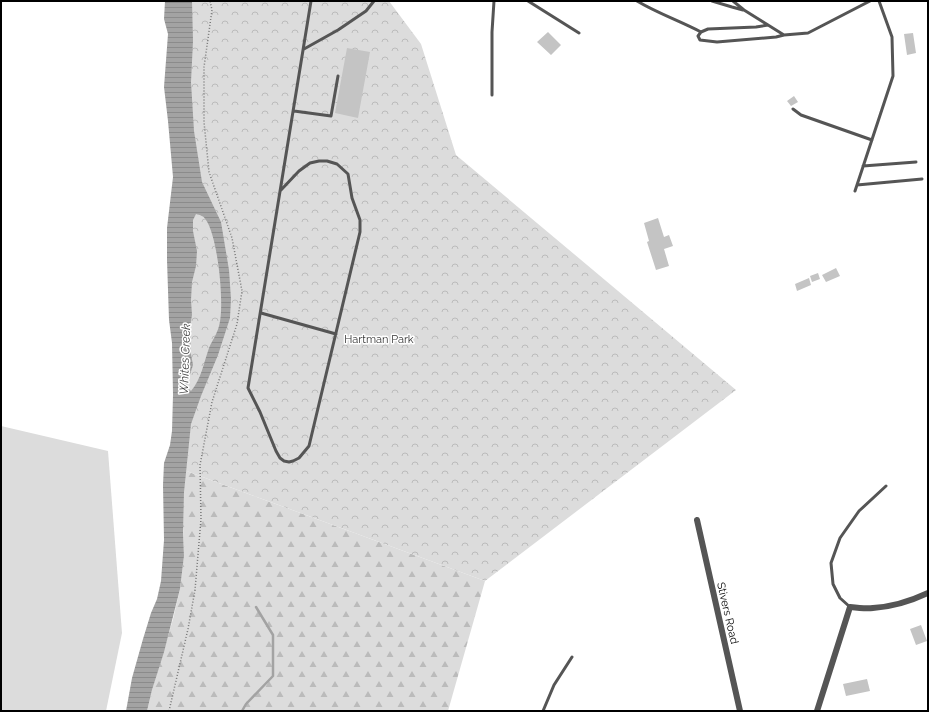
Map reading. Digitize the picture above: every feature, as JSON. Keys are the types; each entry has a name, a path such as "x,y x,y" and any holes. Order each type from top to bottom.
{"street":[{"name":"Stivers Road","path":"697,520 740,711"},
{"path":"816,711 850,607 872,609 893,605 928,593"}],"lane":[{"path":"281,190 310,163 327,161 337,164 348,174 352,198 360,220 360,232 309,446 299,458 289,462 280,458 276,452 260,412 248,388 311,1"},
{"path":"304,49 338,30 366,11 374,1"},
{"path":"492,95 492,32 494,1"},
{"path":"528,1 579,33"},
{"path":"636,1 701,32"},
{"path":"712,1 744,10"},
{"path":"733,1 744,10 784,35"},
{"path":"768,25 708,29 701,32 698,36 700,40 717,42 776,38 784,35 808,33 870,1"},
{"path":"855,190 893,76 892,38 879,1"},
{"path":"294,111 331,116 338,76"},
{"path":"793,109 801,115 872,140"},
{"path":"863,166 916,162"},
{"path":"857,185 922,179"},
{"path":"261,313 336,334"},
{"path":"850,607 840,598 833,584 831,563 840,538 859,511 886,486"},
{"path":"543,711 554,685 572,657"}],"path":[{"path":"169,711 188,629 195,590 201,519 200,465 212,402 237,324 242,291 232,238 209,172 204,122 204,67 212,10 210,1"}],"green space":[{"name":"Hartman Park","path":"173,1 389,1 421,44 456,155 736,390 485,581 181,469"},
{"path":"1,426 108,451 122,633 106,711 1,711"},
{"path":"181,469 485,581 448,711 147,711 180,589 184,556"}],"water":[{"name":"Whites Creek","path":"165,1 192,1 193,41 191,82 194,131 202,182 221,222 229,270 231,299 230,318 218,355 191,424 184,492 184,556 180,589 164,652 147,711 126,711 132,678 151,613 157,599 161,581 164,540 164,463 170,445 172,431 172,343 169,320 167,228 173,177 164,87 168,34 164,19","holes":["196,214 205,219 214,241 221,288 221,316 216,335 209,348 200,376 191,391 187,384 193,365 190,327 192,315 192,282 196,266 197,251 193,231 193,220"]}],"building":[{"path":"548,32 561,45 551,55 537,42"},
{"path":"913,33 916,53 907,55 904,34"},
{"path":"347,48 370,52 358,118 335,113"},
{"path":"794,96 798,102 791,106 787,101"},
{"path":"658,218 664,237 669,235 673,246 664,249 669,266 656,270 647,242 649,241 644,223"},
{"path":"836,268 840,276 826,282 822,275"},
{"path":"818,273 820,279 812,282 810,276"},
{"path":"809,278 811,285 797,291 795,284"},
{"path":"921,625 927,641 916,645 910,629"},
{"path":"867,679 870,691 846,696 843,684"}],"waterway":[{"path":"242,711 246,704 273,676 273,635 256,607"}]}
